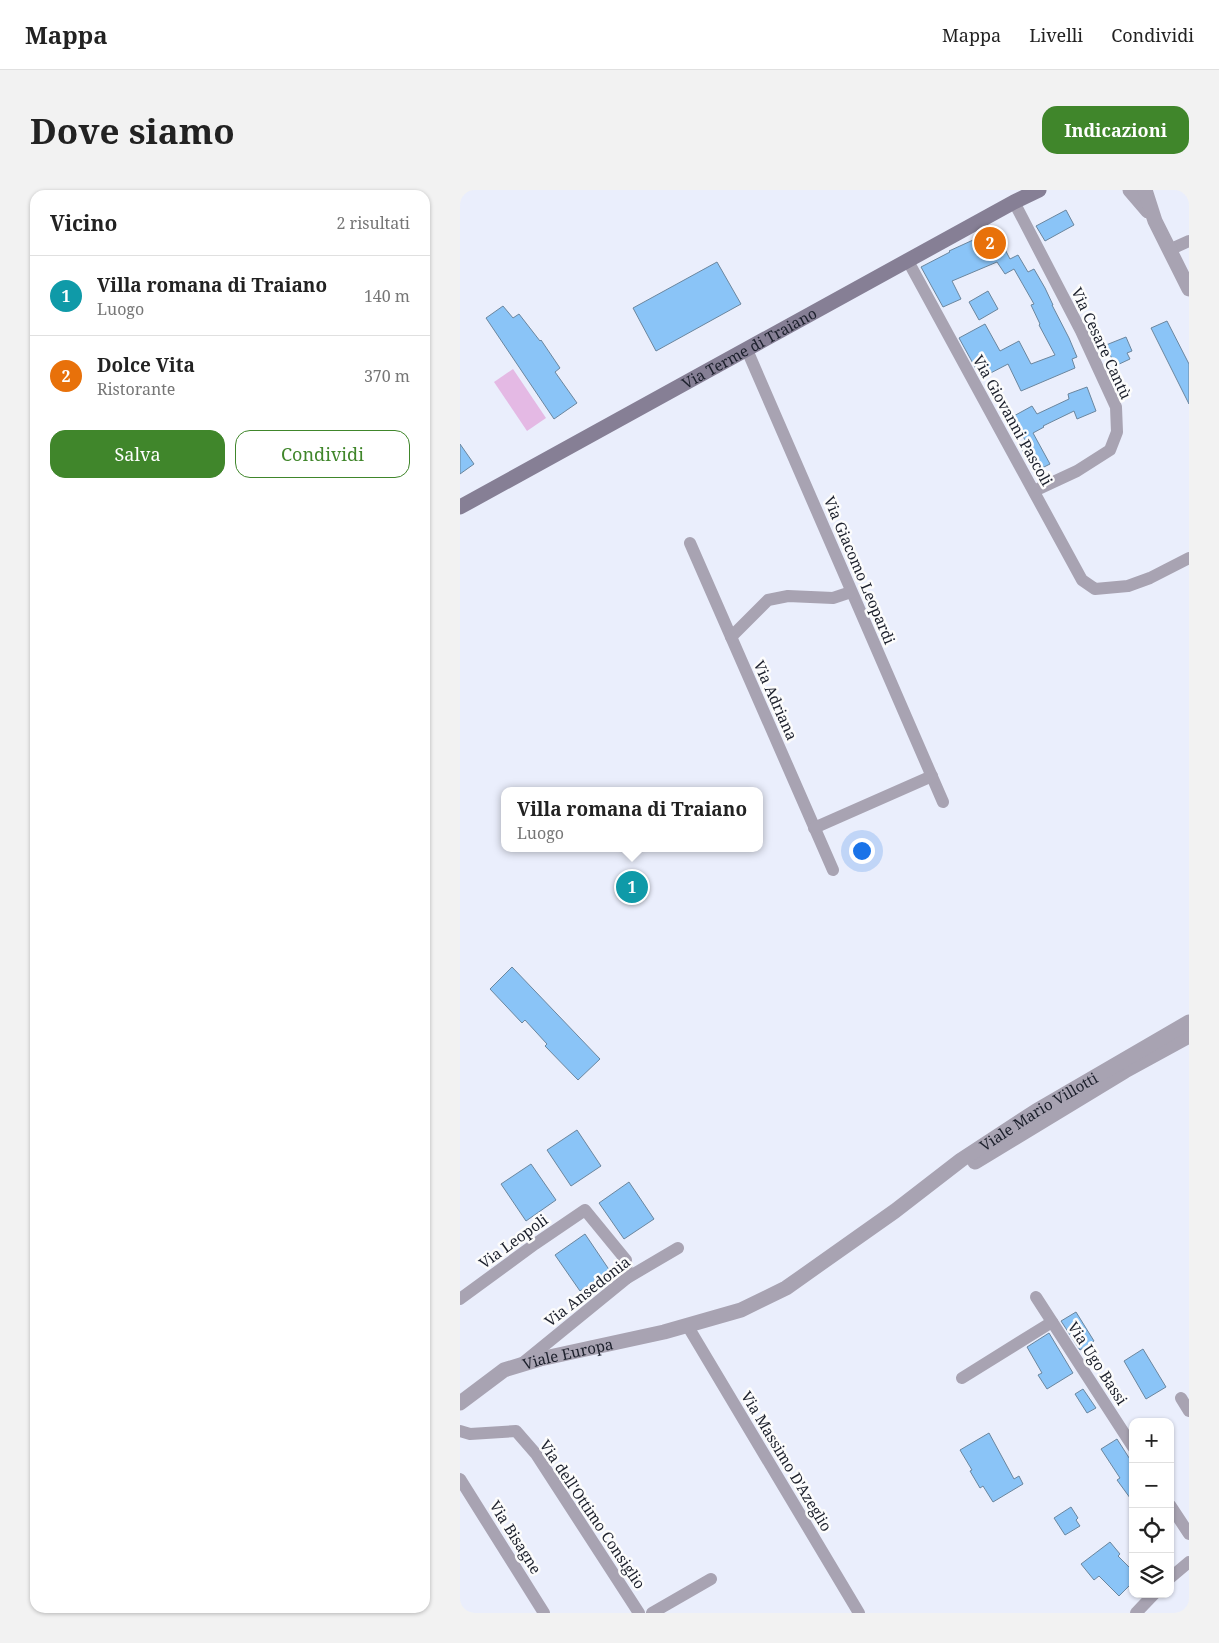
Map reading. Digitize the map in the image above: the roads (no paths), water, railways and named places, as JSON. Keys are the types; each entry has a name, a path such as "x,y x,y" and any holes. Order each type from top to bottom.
{"main road":[{"name":"Via Terme di Traiano","path":"460,507 1039,190"}],"street":[{"path":"1130,190 1155,221"},
{"path":"1145,190 1155,221 1189,289"},
{"name":"Via Cesare Cantù","path":"1014,202 1081,331 1116,407 1117,432 1110,450 1077,471 1034,491"},
{"path":"1169,250 1189,241"},
{"name":"Via Giovanni Pascoli","path":"908,261 1082,580 1095,589 1128,586 1174,566"},
{"name":"Via Giacomo Leopardi","path":"747,350 943,802"},
{"name":"Via Adriana","path":"690,543 833,870"},
{"path":"1174,566 1189,552"},
{"path":"1174,566 1189,558"},
{"path":"731,637 768,600 788,596 833,598 851,592"},
{"path":"814,828 932,776"},
{"name":"Viale Mario Villotti","path":"687,1325 741,1310 786,1288 895,1211 961,1160 1036,1111 1189,1022"},
{"name":"Viale Mario Villotti","path":"895,1211 1125,1071 1189,1036"},
{"name":"Via Leopoli","path":"460,1300 535,1244 585,1210 626,1260 627,1278"},
{"name":"Via Ansedonia","path":"520,1365 627,1278 678,1248"},
{"name":"Via Ugo Bassi","path":"1036,1297 1129,1441"},
{"path":"962,1378 1052,1322"},
{"name":"Viale Europa","path":"460,1403 504,1370 540,1359 687,1325"},
{"name":"Via Massimo D'Azeglio","path":"687,1325 859,1613"},
{"path":"1181,1398 1189,1411"},
{"name":"Via dell'Ottimo Consiglio","path":"460,1431 470,1434 516,1431 536,1454 639,1613"},
{"name":"Via Bisagne","path":"460,1479 544,1613"},
{"path":"1172,1508 1189,1534"},
{"path":"1174,1575 1189,1562"},
{"path":"652,1613 711,1578"},
{"path":"1136,1613 1150,1598"}],"place":[{"name":"Dolce Vita","path":"990,243"},
{"name":"Villa romana di Traiano","path":"632,887"}]}
